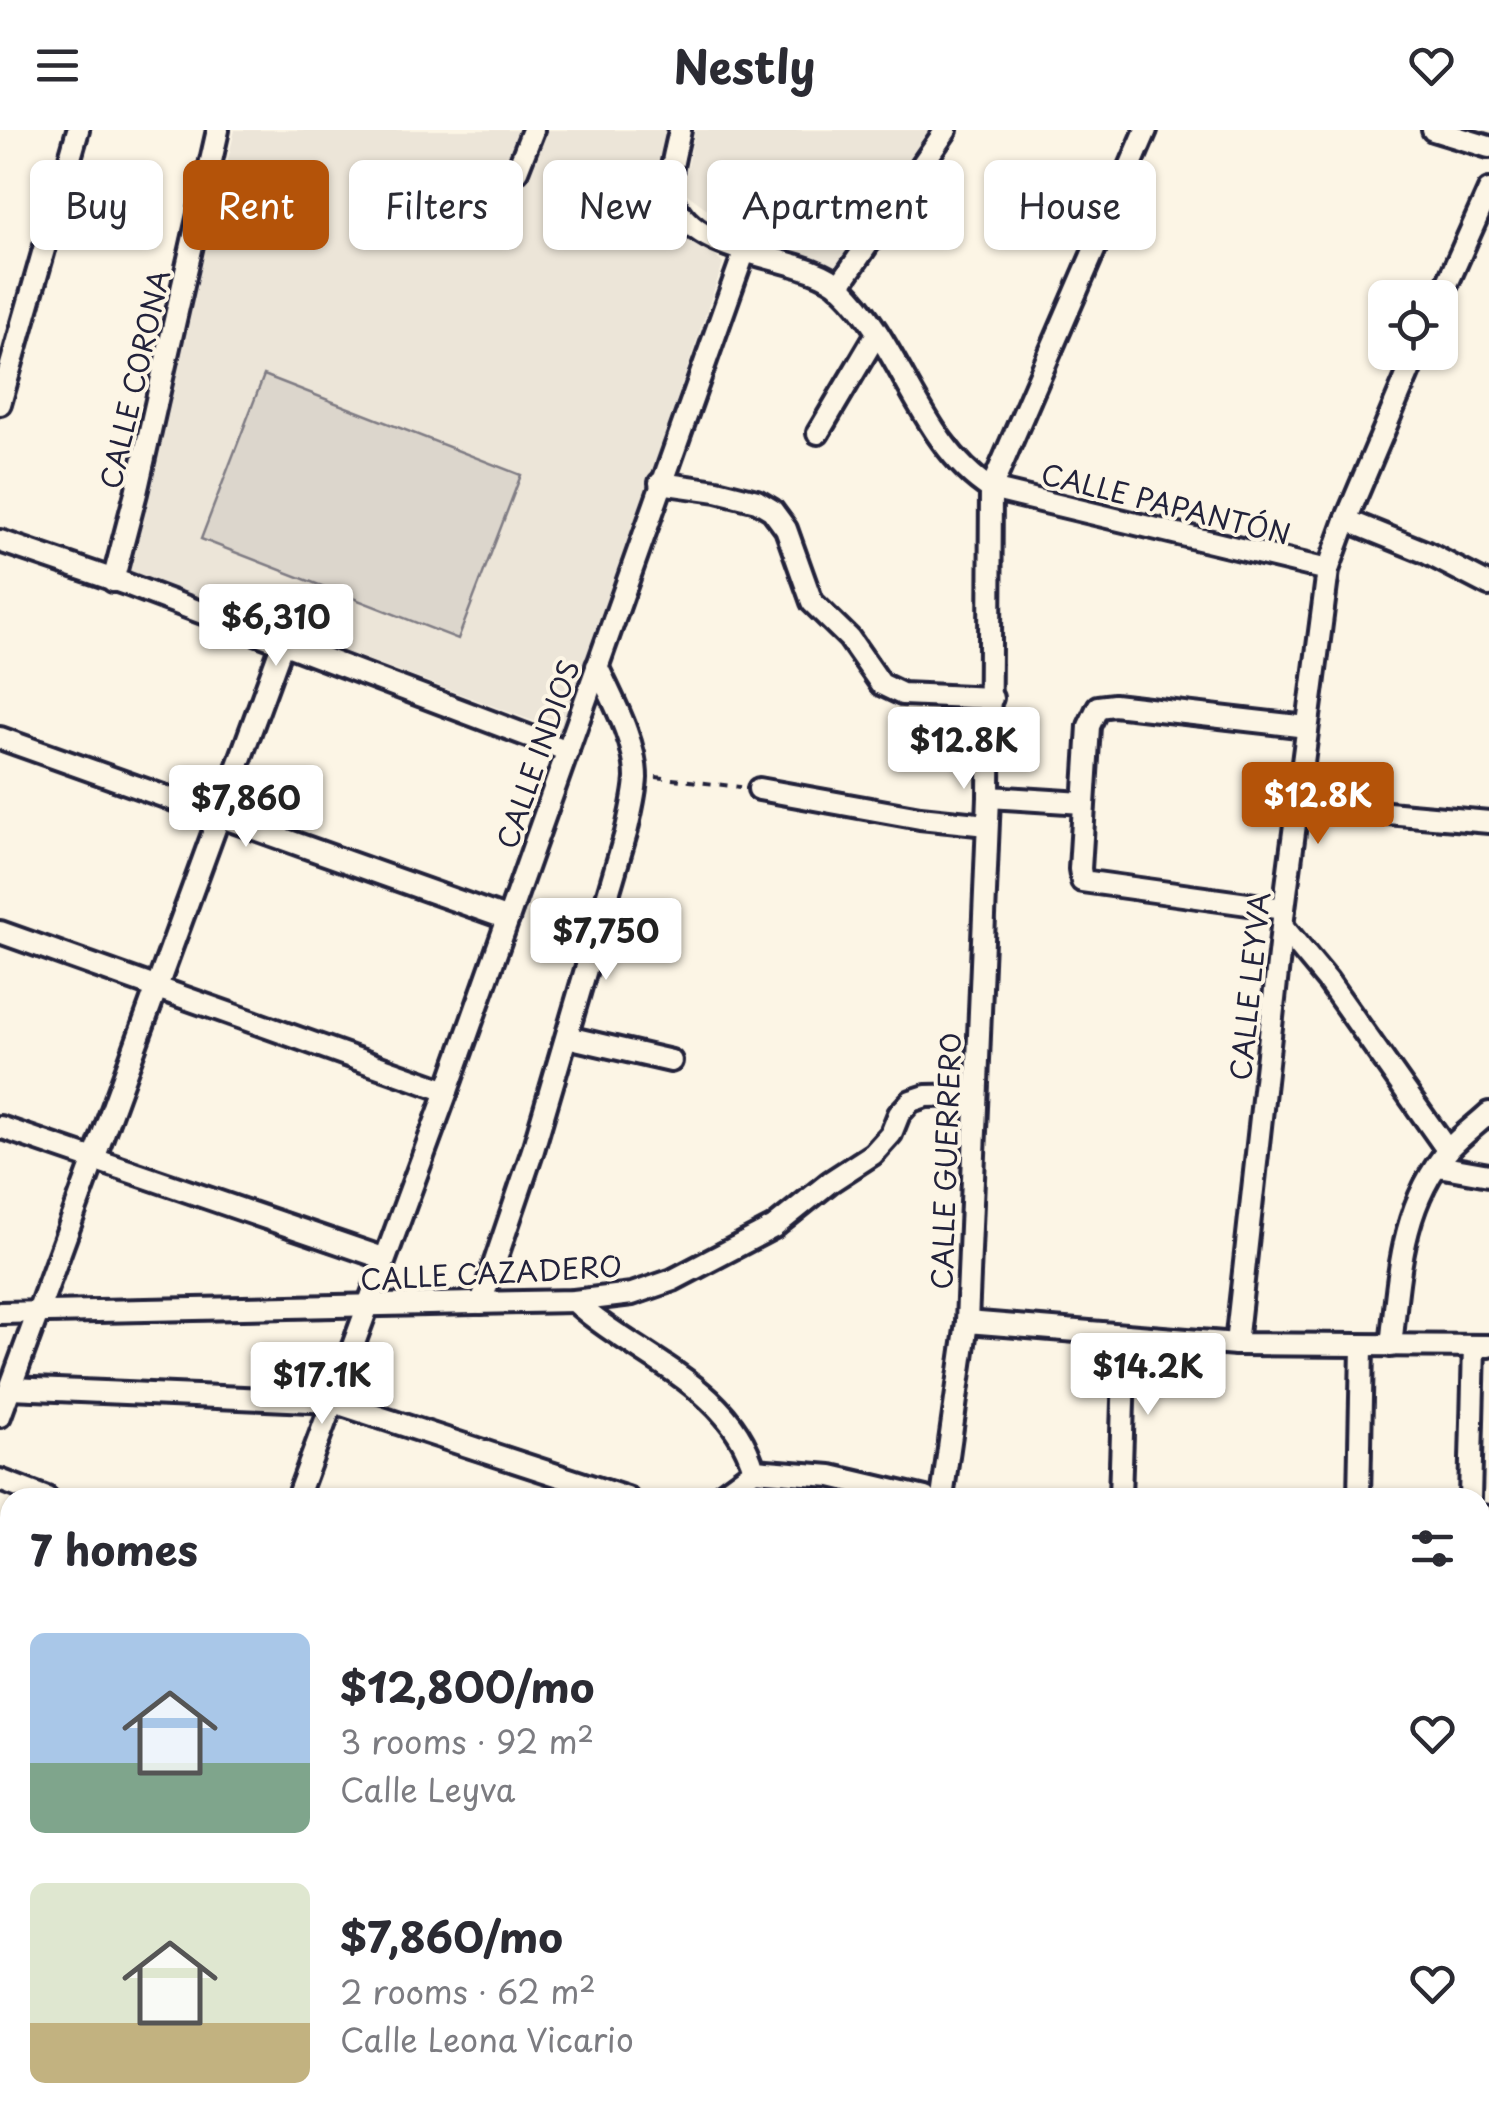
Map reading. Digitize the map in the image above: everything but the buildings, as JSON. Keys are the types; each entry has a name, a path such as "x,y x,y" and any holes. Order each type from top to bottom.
{"street":[{"path":"0,404 4,370 76,134 53,130"},
{"name":"CALLE CORONA","path":"113,581 218,130"},
{"path":"522,160 534,130"},
{"path":"680,130 671,178 674,204 687,220 744,253 818,275 840,286 876,335 935,430 967,471 991,489"},
{"path":"840,286 946,130"},
{"name":"CALLE GUERRERO","path":"943,1488 967,1322 992,698 991,489 1146,130"},
{"path":"1433,130 1489,148"},
{"path":"1449,280 1489,190"},
{"name":"CALLE INDIOS","path":"302,1488 447,1092 744,253"},
{"path":"818,433 876,335"},
{"name":"CALLE LEYVA","path":"1236,1344 1328,570 1409,370"},
{"path":"660,483 746,498 772,510 786,530 812,602 849,638 881,684 902,694 992,698"},
{"name":"CALLE PAPANTÓN","path":"991,489 1328,570"},
{"path":"1346,520 1425,552 1489,584"},
{"path":"0,541 568,751"},
{"path":"0,1416 282,645"},
{"path":"482,1303 567,1037 626,833 636,775 626,734 598,666"},
{"path":"1307,727 1136,706 1098,706 1088,726 1080,880 1284,919 1443,1158 1489,1175"},
{"path":"0,738 508,919"},
{"path":"759,789 920,818 987,825"},
{"path":"989,796 1083,802"},
{"path":"1298,805 1489,822"},
{"path":"0,932 447,1092"},
{"path":"567,1037 670,1061"},
{"name":"CALLE CAZADERO","path":"0,1313 482,1303 632,1294 673,1280 774,1227 873,1154 911,1101 926,1096 975,1095"},
{"path":"1391,1346 1401,1255 1423,1187 1443,1158 1489,1113"},
{"path":"0,1127 384,1258"},
{"path":"574,1300 602,1324 689,1381 733,1430 754,1470"},
{"path":"967,1322 1236,1344 1482,1346 1471,1488"},
{"path":"1120,1488 1125,1337"},
{"path":"1359,1488 1362,1347"},
{"path":"11,1388 333,1402 596,1488"},
{"path":"730,1488 754,1470 830,1476 882,1488"}],"path":[{"path":"636,775 759,789"}],"shaded area":[{"path":"235,130 521,130 509,160 349,160 349,250 523,250 523,179 527,180 547,130 670,130 667,160 543,160 543,250 687,250 687,229 723,264 563,732 127,571 206,250 329,250 329,160 228,160"},
{"path":"695,130 940,130 920,160 707,160 707,209 687,194"},
{"path":"774,250 860,250 841,278"},
{"path":"264,375 521,475 458,639 201,539"}]}
